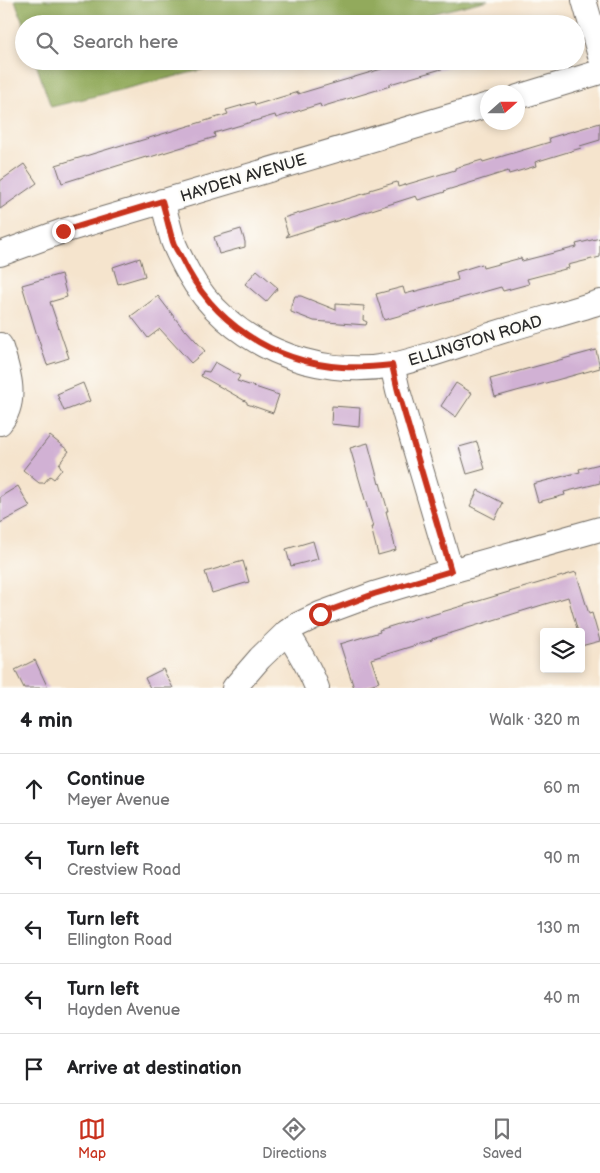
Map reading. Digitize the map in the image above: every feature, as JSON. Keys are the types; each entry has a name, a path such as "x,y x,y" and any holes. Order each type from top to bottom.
{"street":[{"path":"584,0 600,56"},
{"path":"525,95 600,72"},
{"name":"HAYDEN AVENUE","path":"0,254 63,231 480,107"},
{"name":"ELLINGTON ROAD","path":"162,201 174,242 188,273 208,302 229,322 250,338 288,357 315,364 366,368 392,365 600,302"},
{"path":"0,345 11,388 9,406 0,423"},
{"path":"392,365 451,571"},
{"path":"234,688 260,658 287,632 320,614 374,594 600,529"},
{"path":"287,632 304,660 317,688"}],"green space":[{"path":"15,0 488,0 427,15 20,15"},
{"path":"38,70 201,70 51,107"}],"building":[{"path":"378,70 438,70 321,107 320,104 276,118 275,115 214,133 215,137 62,183 56,165 228,114 226,110 254,102 255,105 298,92 298,94"},
{"path":"600,123 600,140 535,162 536,166 509,174 508,171 418,200 416,196 286,237 289,233 283,218 397,182 398,187 482,160 483,162 550,142 549,138"},
{"path":"24,164 37,183 0,209 0,181"},
{"path":"241,229 245,247 219,254 214,237"},
{"path":"600,238 600,257 568,265 569,268 527,279 529,284 503,291 501,287 384,320 376,294 403,287 405,294 458,280 456,272 482,264 483,268 521,258 522,261 577,247 576,244"},
{"path":"140,258 145,276 118,284 113,267"},
{"path":"257,270 278,288 266,302 245,284"},
{"path":"61,274 67,297 50,302 69,358 47,365 22,285"},
{"path":"158,296 185,331 205,351 191,363 160,329 148,338 131,316"},
{"path":"295,296 301,296 336,310 336,304 364,306 363,320 367,322 366,325 314,321 291,312"},
{"path":"596,350 600,368 495,397 490,379"},
{"path":"215,362 240,376 237,381 279,395 273,413 247,404 247,402 201,376 203,371 209,372"},
{"path":"83,383 90,401 64,411 57,394"},
{"path":"456,383 472,393 456,417 441,406"},
{"path":"332,406 360,408 359,427 331,424"},
{"path":"50,436 69,451 59,464 62,469 54,479 50,476 44,483 39,483 23,470"},
{"path":"477,442 485,469 467,474 459,447"},
{"path":"368,443 388,511 386,511 396,550 378,555 371,527 373,527 350,448"},
{"path":"600,464 600,483 564,492 565,495 538,502 533,484 580,472 579,469"},
{"path":"18,486 30,507 0,523 0,497"},
{"path":"478,490 503,503 495,519 470,506"},
{"path":"313,541 318,559 291,566 286,549"},
{"path":"243,561 249,582 212,593 205,572"},
{"path":"576,572 589,614 592,613 600,641 585,645 585,628 577,628 568,597 371,659 379,682 354,688 340,644 380,632 379,630"},
{"path":"35,660 48,688 24,688 15,670"},
{"path":"163,669 173,688 150,688 145,678"}],"route":[{"path":"63,231 162,201 174,242 188,273 208,302 229,322 250,338 288,357 315,364 366,368 392,365 451,571 374,594 320,614"}]}
